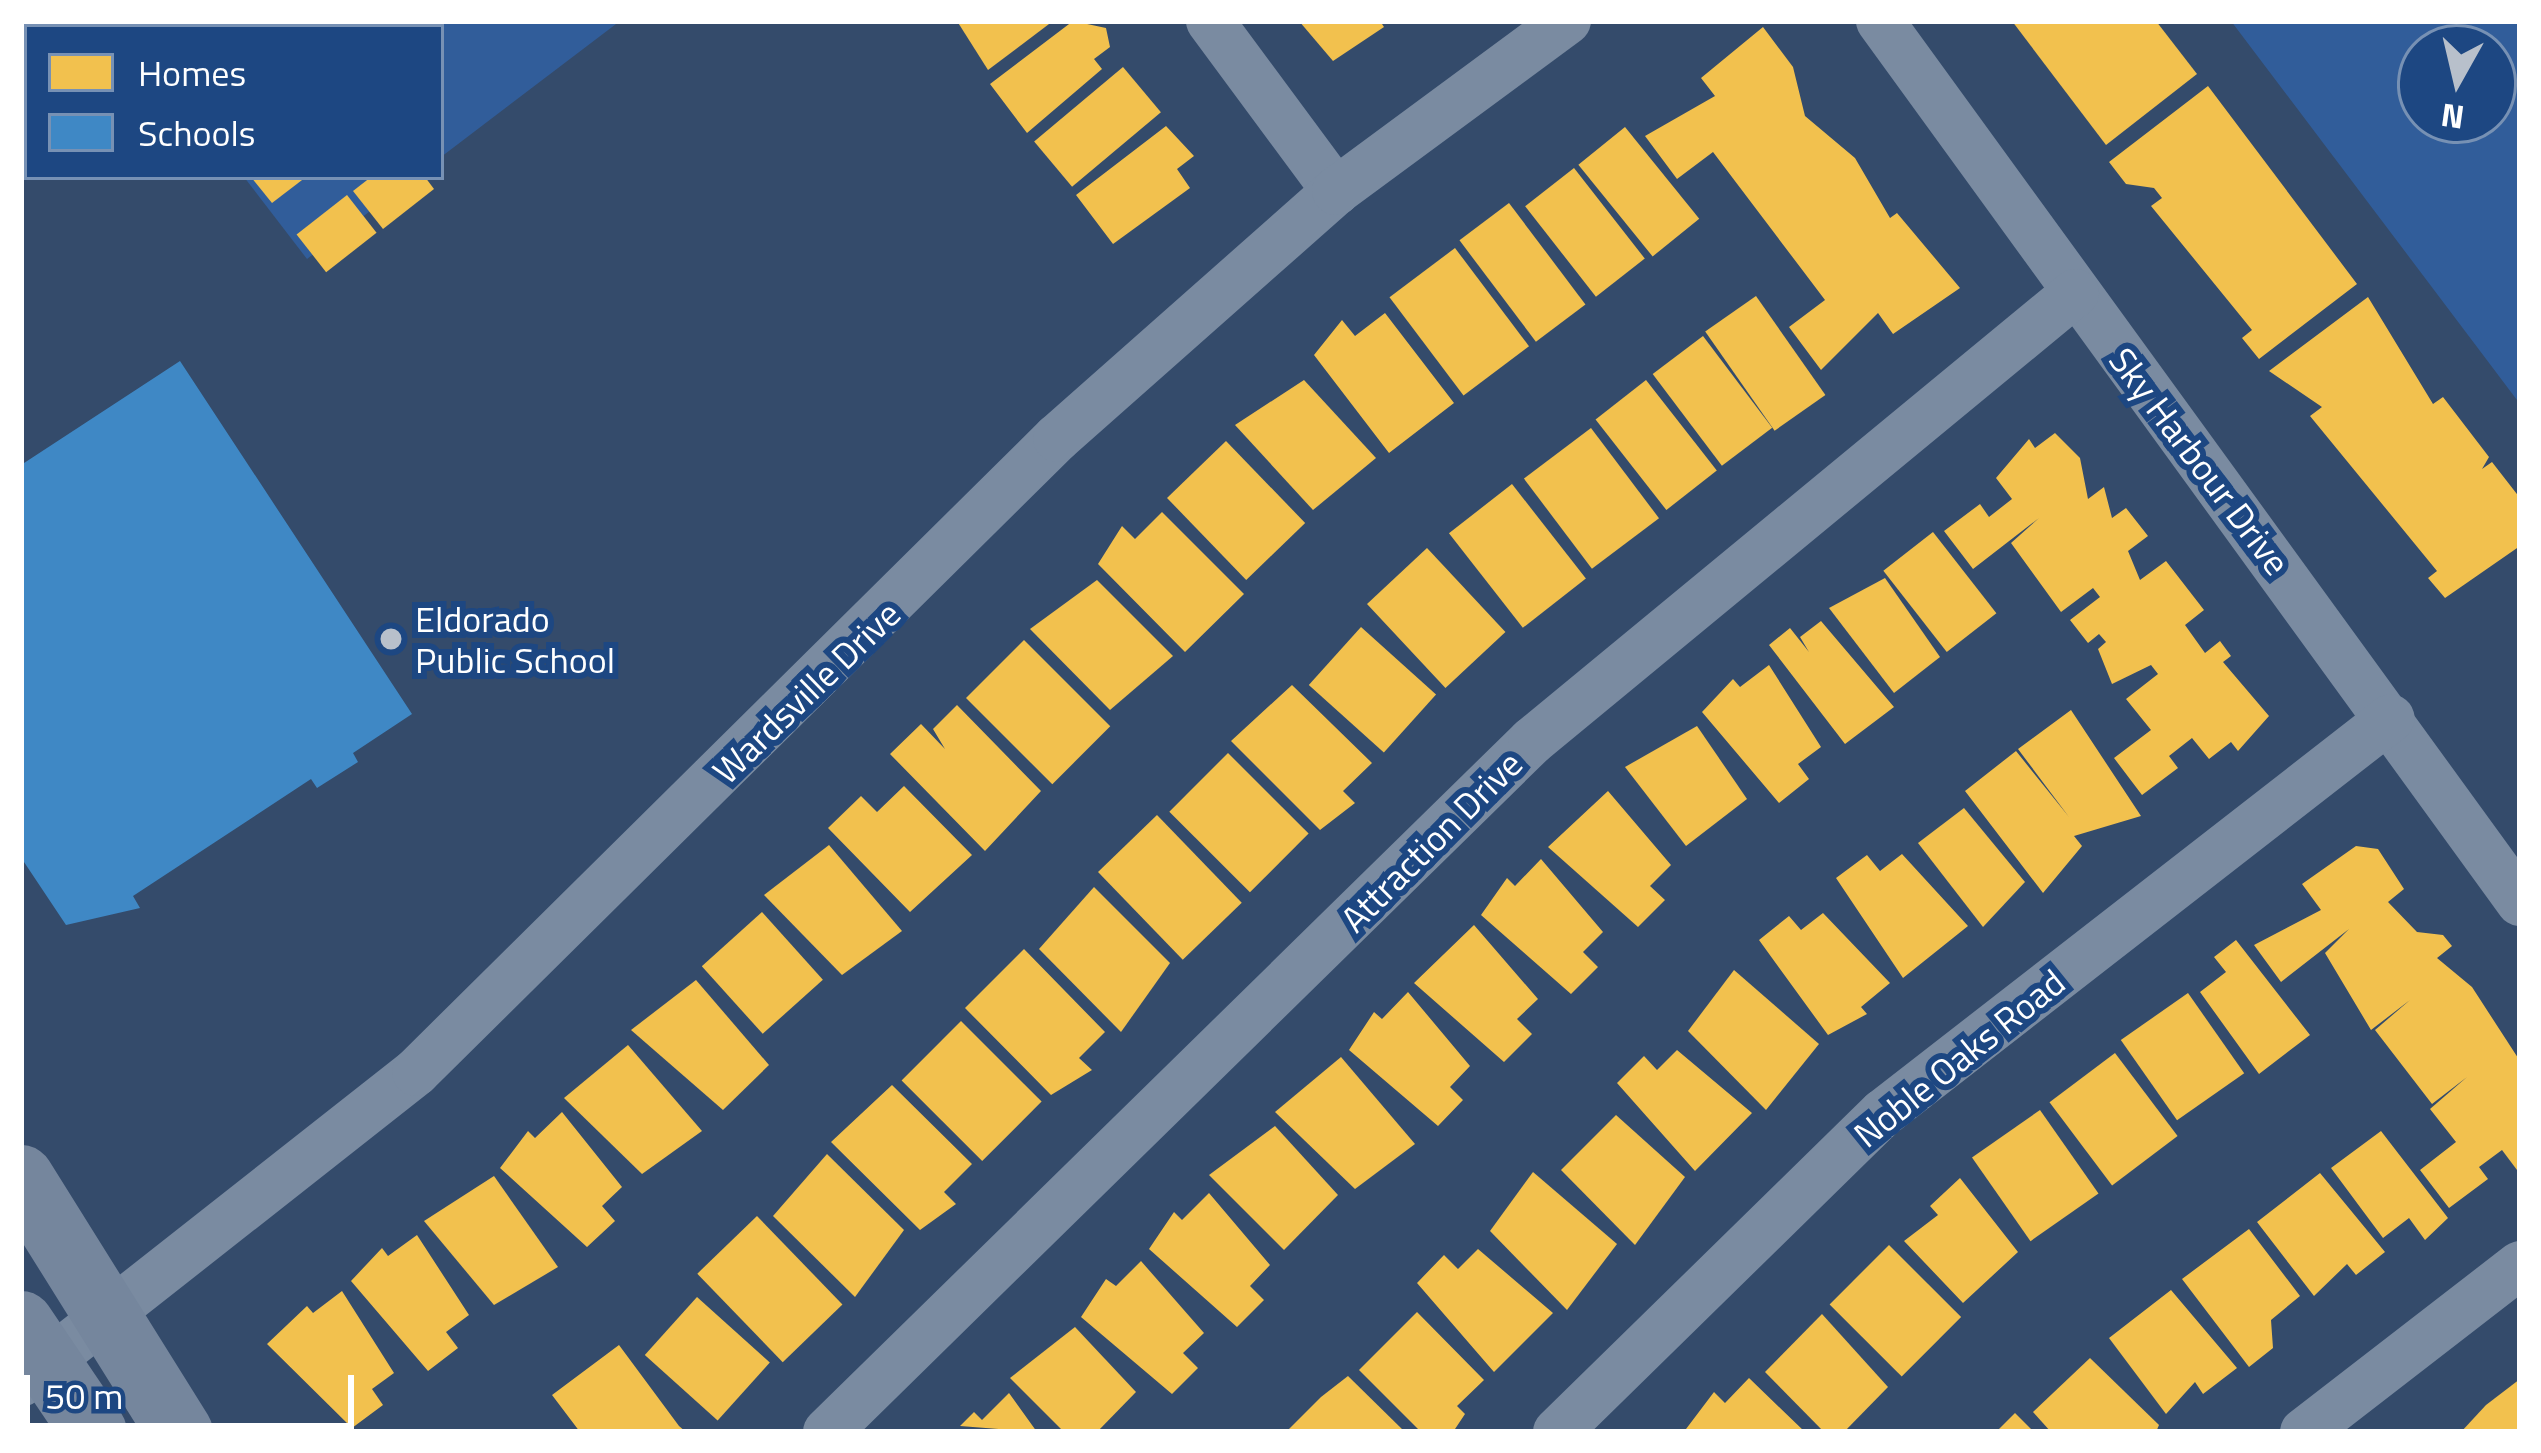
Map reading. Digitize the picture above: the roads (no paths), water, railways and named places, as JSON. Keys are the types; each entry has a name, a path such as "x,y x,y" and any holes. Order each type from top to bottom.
{"street":[{"path":"1210,21 1336,191"},
{"name":"Wardsville Drive","path":"30,1357 106,1319 416,1072 1057,438 1336,191 1567,21"},
{"name":"Sky Harbour Drive","path":"1880,21 2391,718 2520,902"},
{"name":"Attraction Drive","path":"827,1432 1532,741 2075,293"},
{"name":"Noble Oaks Road","path":"1557,1432 1883,1113 2391,718"},
{"path":"21,1178 180,1432"},
{"path":"2304,1432 2520,1265"},
{"path":"30,1357 94,1432"}],"place":[{"name":"Eldorado Public School","path":"391,639"}]}
